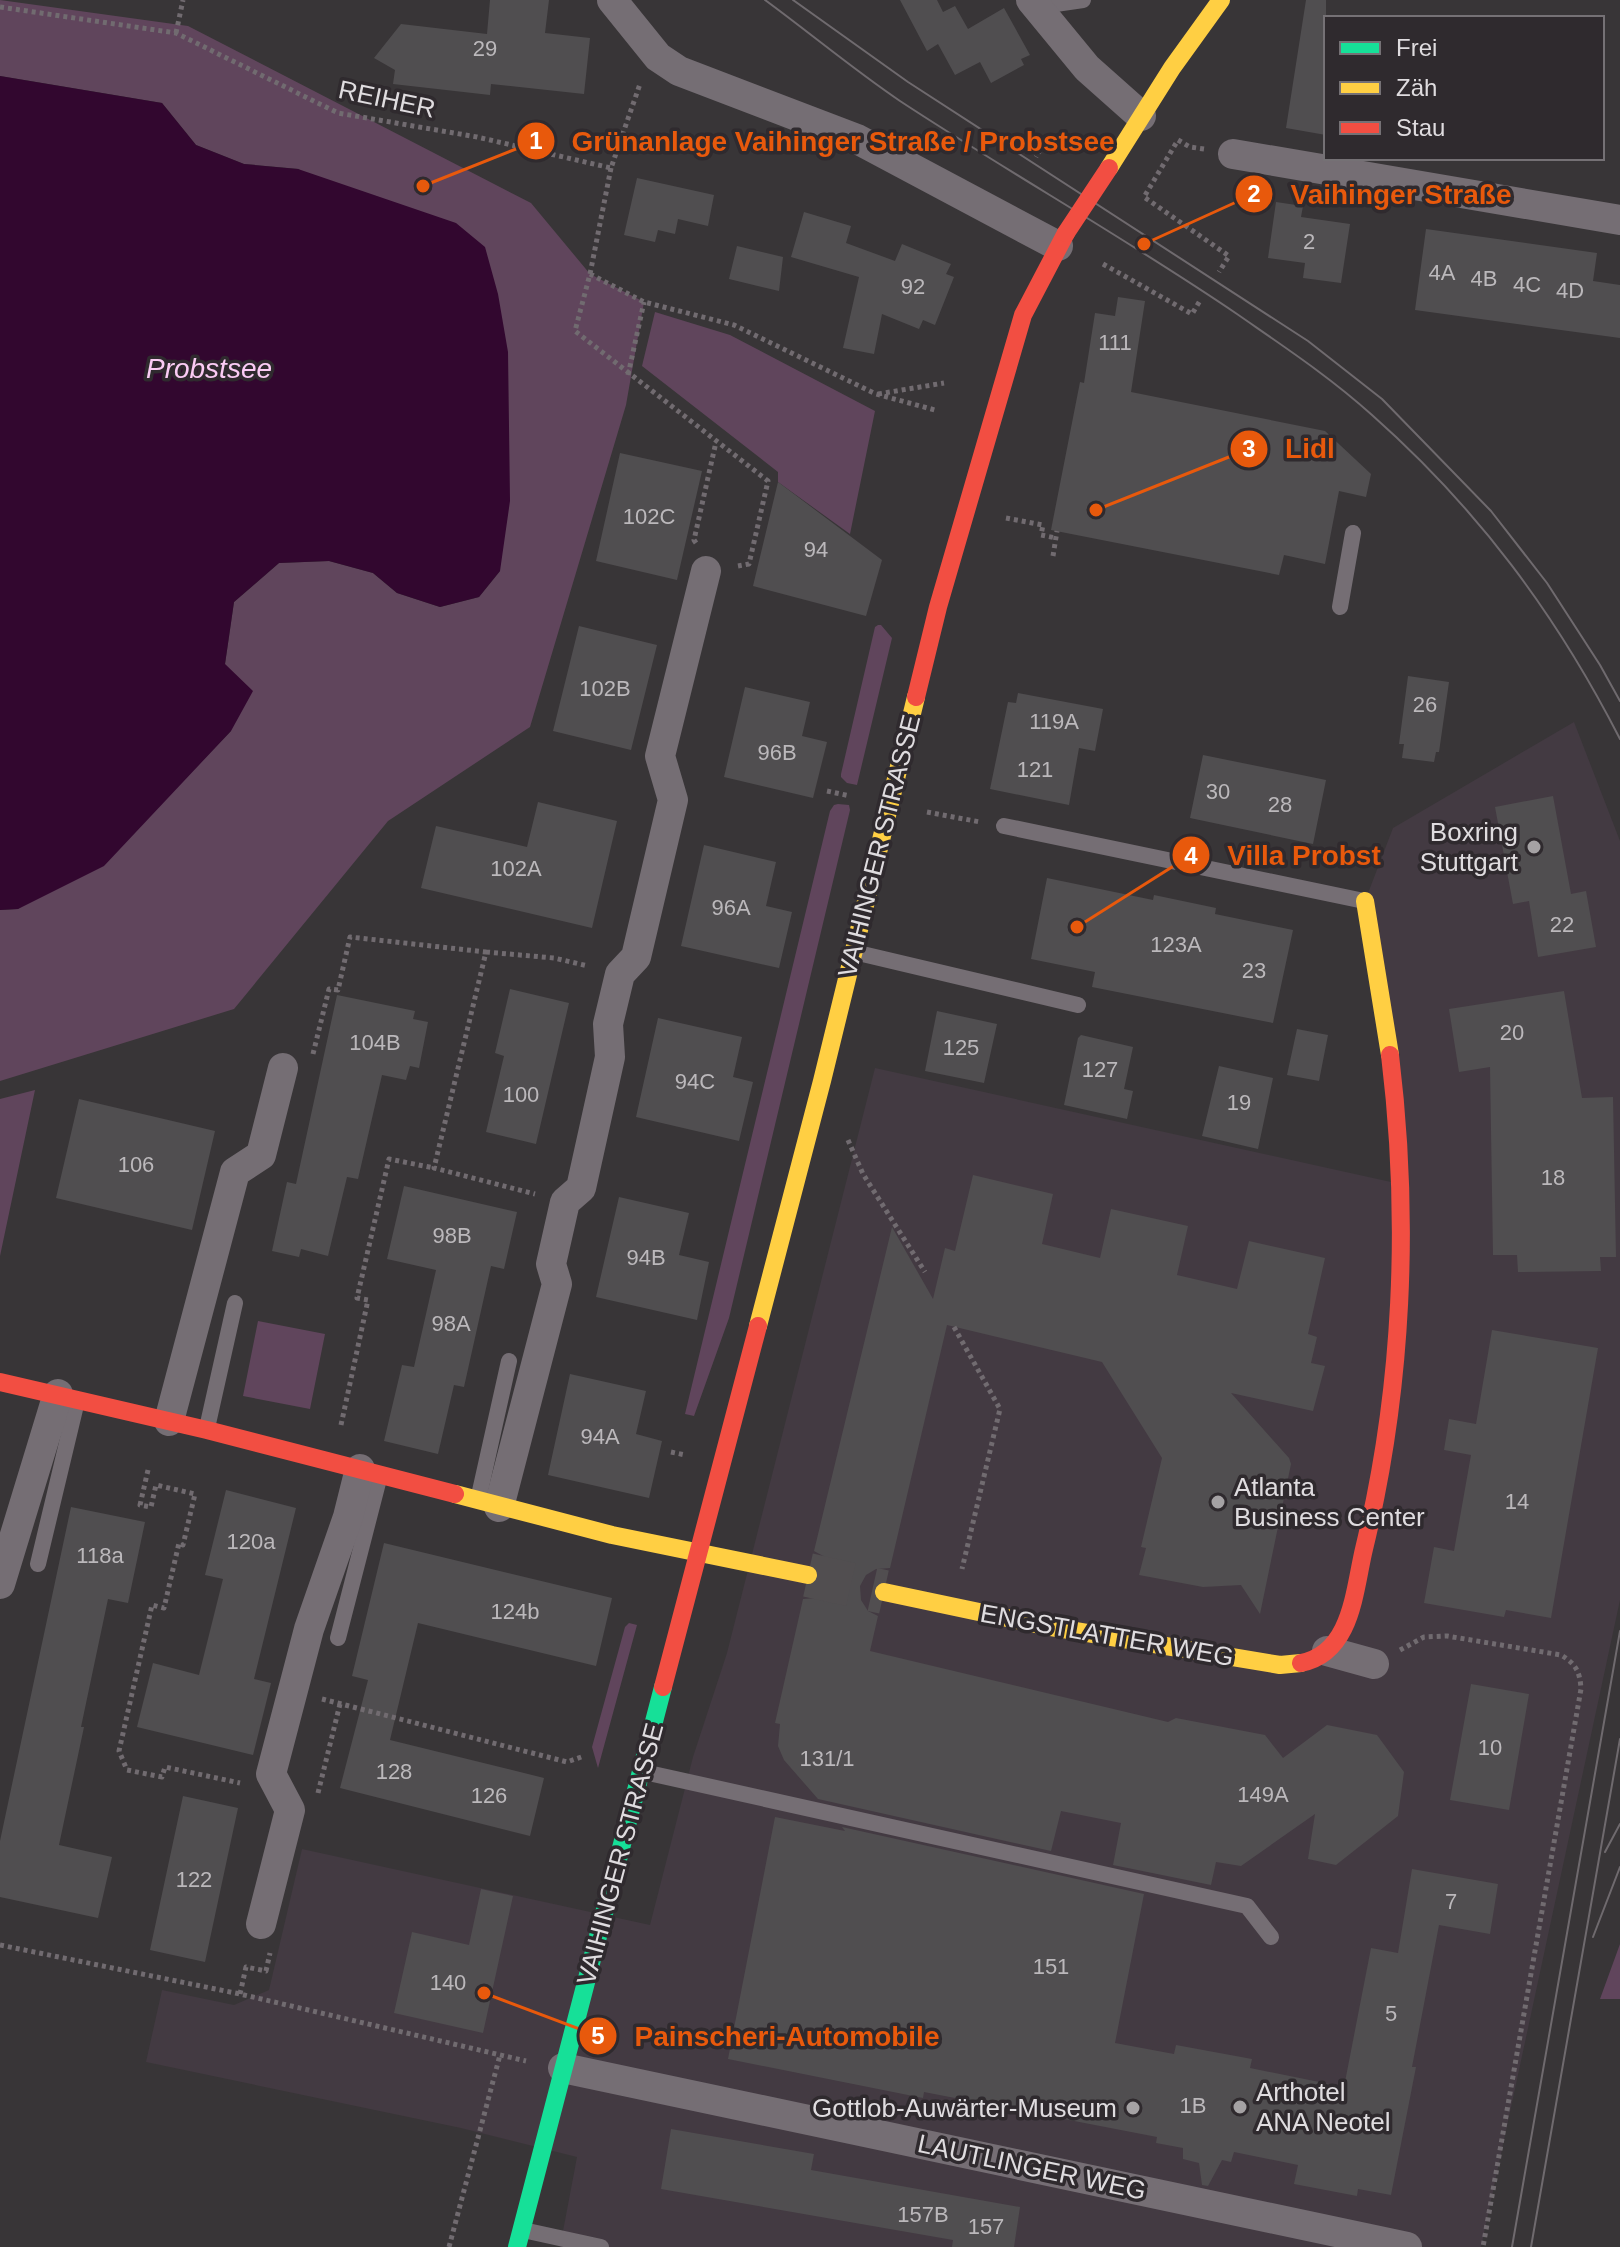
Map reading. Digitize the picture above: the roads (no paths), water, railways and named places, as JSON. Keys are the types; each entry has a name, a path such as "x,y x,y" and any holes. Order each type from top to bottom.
{"main road":[{"name":"VAIHINGER STRASSE","path":"519,2239 822,1081 889,804 966,510 1023,315 1062,240 1141,116 1221,0"},
{"path":"1327,1651 1341,1635 1367,1541 1387,1423 1398,1318 1400,1184 1389,1034 1365,901"},
{"path":"0,1382 207,1430 612,1535 808,1575"},
{"name":"ENGSTLATTER WEG","path":"884,1592 1045,1626 1280,1665 1311,1663 1327,1651"}],"street":[{"path":"612,0 658,57 679,71 857,139 1062,240"},
{"path":"1033,3 1087,68 1141,116"},
{"path":"1233,154 1620,220"},
{"path":"488,1504 557,1284 551,1264 565,1202 581,1188 610,1057 608,1024 620,974 636,957 673,800 660,756 706,571"},
{"path":"169,1421 235,1172 261,1155 283,1068"},
{"path":"0,1584 68,1397"},
{"path":"261,1924 290,1810 271,1774 309,1629 348,1517 358,1468"},
{"path":"1327,1651 1374,1664"},
{"name":"LAUTLINGER WEG","path":"563,2068 1407,2247"}],"lane":[{"path":"1033,3 1083,0"},
{"path":"1340,607 1353,533"},
{"path":"1004,826 1365,901"},
{"path":"852,952 1078,1005"},
{"path":"207,1430 235,1303"},
{"path":"488,1504 509,1361"},
{"path":"38,1564 68,1397"},
{"path":"338,1638 358,1468"},
{"path":"643,1771 819,1813 1247,1906 1271,1937"},
{"path":"519,2239 601,2247"}],"water":[{"name":"Probstsee","path":"0,76 162,103 196,145 244,164 298,169 456,223 485,247 498,294 508,352 510,501 500,571 479,597 440,607 397,593 373,573 329,561 279,563 234,602 225,664 253,691 231,731 104,866 18,909 0,910"}],"tunnel":[{"path":"808,1575 884,1592"}],"tram line":[{"path":"765,0 900,101 1195,286 1306,362 1356,401 1446,488 1512,565 1569,649 1620,739"},
{"path":"793,0 908,82 1308,341 1382,399 1491,511 1547,583 1620,701"},
{"path":"1512,2247 1620,1631"},
{"path":"1531,2247 1620,1739"},
{"path":"1605,1852 1620,1824"},
{"path":"1593,1937 1620,1867"}],"place":[{"name":"Grünanlage Vaihinger Straße / Probstsee","path":"423,186"},
{"name":"Vaihinger Straße","path":"1144,244"},
{"name":"Lidl","path":"1096,510"},
{"name":"Boxring Stuttgart","path":"1534,847"},
{"name":"Villa Probst","path":"1077,927"},
{"name":"Atlanta Business Center","path":"1218,1502"},
{"name":"Painscheri-Automobile","path":"484,1993"},
{"name":"Arthotel ANA Neotel","path":"1240,2107"},
{"name":"Gottlob-Auwärter-Museum","path":"1133,2108"}]}
